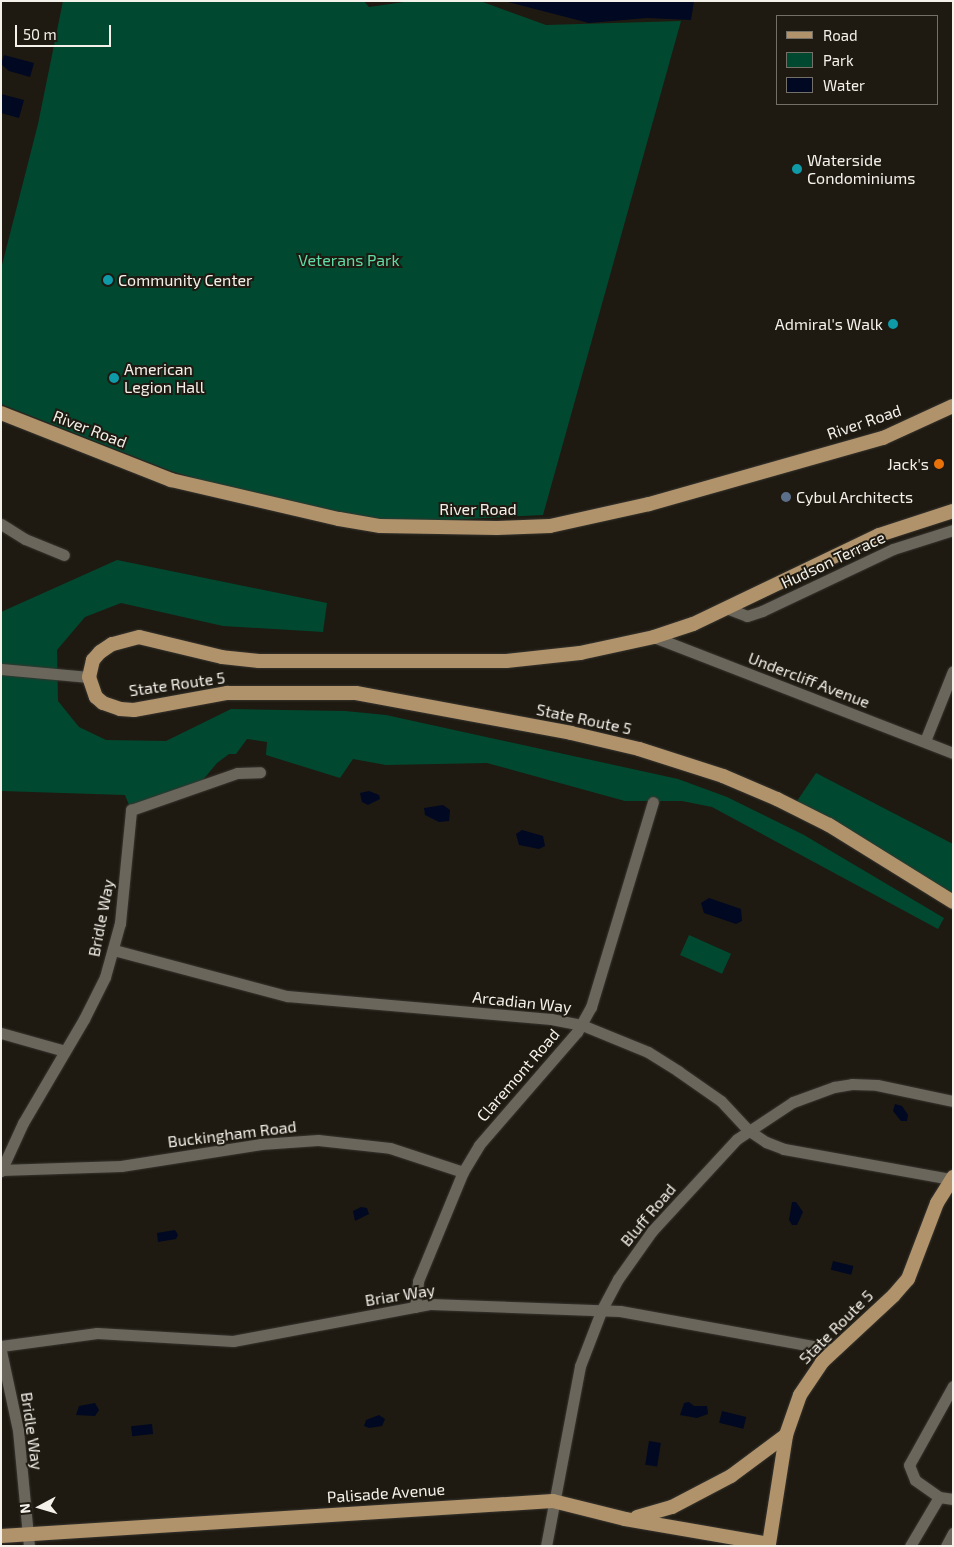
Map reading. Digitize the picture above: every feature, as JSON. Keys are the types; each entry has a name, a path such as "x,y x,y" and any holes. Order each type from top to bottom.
{"main road":[{"name":"River Road","path":"1,413 171,480 330,517 380,526 505,528 550,526 649,504 883,438 953,406"},
{"name":"State Route 5","path":"953,511 879,536 729,609 654,637 580,653 506,661 259,661 222,657 139,637 118,641 100,652 93,660 89,677 96,697 102,703 120,709 134,710 228,693 356,693 553,729 639,749 723,776 777,799 829,825 953,902"},
{"name":"State Route 5","path":"769,1544 786,1435 800,1395 810,1377 834,1350 894,1295 908,1279 937,1203 952,1178"},
{"path":"625,1519 672,1507 731,1476 786,1435"},
{"name":"Palisade Avenue","path":"1,1536 29,1540 553,1501 625,1519 769,1544"}],"street":[{"path":"1,524 25,539 64,555"},
{"name":"Hudson Terrace","path":"729,609 747,616 762,611 893,549 953,530"},
{"name":"Undercliff Avenue","path":"654,637 953,753"},
{"path":"1,669 89,677"},
{"path":"925,741 953,671"},
{"name":"Bridle Way","path":"1,1170 23,1123 84,1019 114,950 125,887 131,810 237,773 260,772"},
{"name":"Claremont Road","path":"415,1307 418,1281 463,1172 496,1122 582,1025 595,998 653,802"},
{"name":"Arcadian Way","path":"114,950 288,996 551,1019 582,1025 648,1052 671,1066 733,1111 748,1130 784,1149 952,1178"},
{"path":"1,1033 65,1051"},
{"name":"Bluff Road","path":"546,1546 571,1399 580,1366 602,1309 618,1279 652,1231 748,1130 793,1102 834,1087 877,1085 953,1100"},
{"name":"Buckingham Road","path":"1,1170 121,1166 261,1144 318,1140 390,1148 463,1172"},
{"name":"Briar Way","path":"1,1346 97,1333 233,1341 415,1307 451,1304 602,1309 834,1350"},
{"name":"Bridle Way","path":"1,1350 16,1422 29,1540"},
{"path":"953,1386 909,1465 914,1480 940,1496 953,1498"},
{"path":"910,1546 940,1496"},
{"path":"946,1546 953,1534"}],"green space":[{"name":"Veterans Park","path":"63,1 364,1 369,7 411,1 480,1 546,25 681,21 543,515 370,524 282,505 171,471 1,404 1,269 38,124"},
{"path":"117,560 327,603 323,632 223,626 121,603 85,617 57,650 58,701 79,727 106,740 166,741 231,709 345,711 386,715 678,779 727,797 804,835 944,918 938,929 712,807 682,801 625,801 487,763 386,765 353,759 340,778 266,755 267,742 247,739 236,754 229,754 217,763 197,787 131,810 125,795 1,791 1,612"},
{"path":"816,773 953,844 953,902 793,807"},
{"path":"689,935 731,954 722,974 680,955"}],"water":[{"path":"504,1 694,1 691,20 647,18 589,23"},
{"path":"4,55 34,63 30,77 9,71 1,64"},
{"path":"1,94 24,100 19,118 1,113"},
{"path":"369,791 379,795 380,799 368,805 362,802 360,793"},
{"path":"443,805 450,810 449,821 439,822 425,815 424,808"},
{"path":"522,830 543,836 545,846 539,849 519,845 516,834"},
{"path":"709,898 741,909 742,921 736,924 704,913 701,903"},
{"path":"895,1104 902,1106 908,1115 907,1121 901,1121 893,1111"},
{"path":"792,1202 796,1202 803,1212 797,1225 792,1225 789,1220"},
{"path":"361,1207 367,1208 369,1214 355,1221 353,1211"},
{"path":"175,1230 178,1235 176,1239 158,1242 157,1233"},
{"path":"833,1261 853,1266 851,1275 831,1270"},
{"path":"689,1402 694,1406 707,1406 708,1414 697,1418 680,1415 684,1403"},
{"path":"95,1403 99,1410 95,1416 76,1415 79,1406"},
{"path":"722,1411 746,1417 743,1429 719,1423"},
{"path":"379,1415 385,1419 382,1426 369,1428 364,1426 366,1420"},
{"path":"152,1424 153,1434 132,1436 131,1426"},
{"path":"649,1441 661,1443 657,1467 645,1465"}],"place":[{"name":"Waterside Condominiums","path":"797,169"},
{"name":"Community Center","path":"108,280"},
{"name":"Admiral's Walk","path":"893,324"},
{"name":"American Legion Hall","path":"114,378"},
{"name":"Jack's","path":"939,464"},
{"name":"Cybul Architects","path":"786,497"}]}
